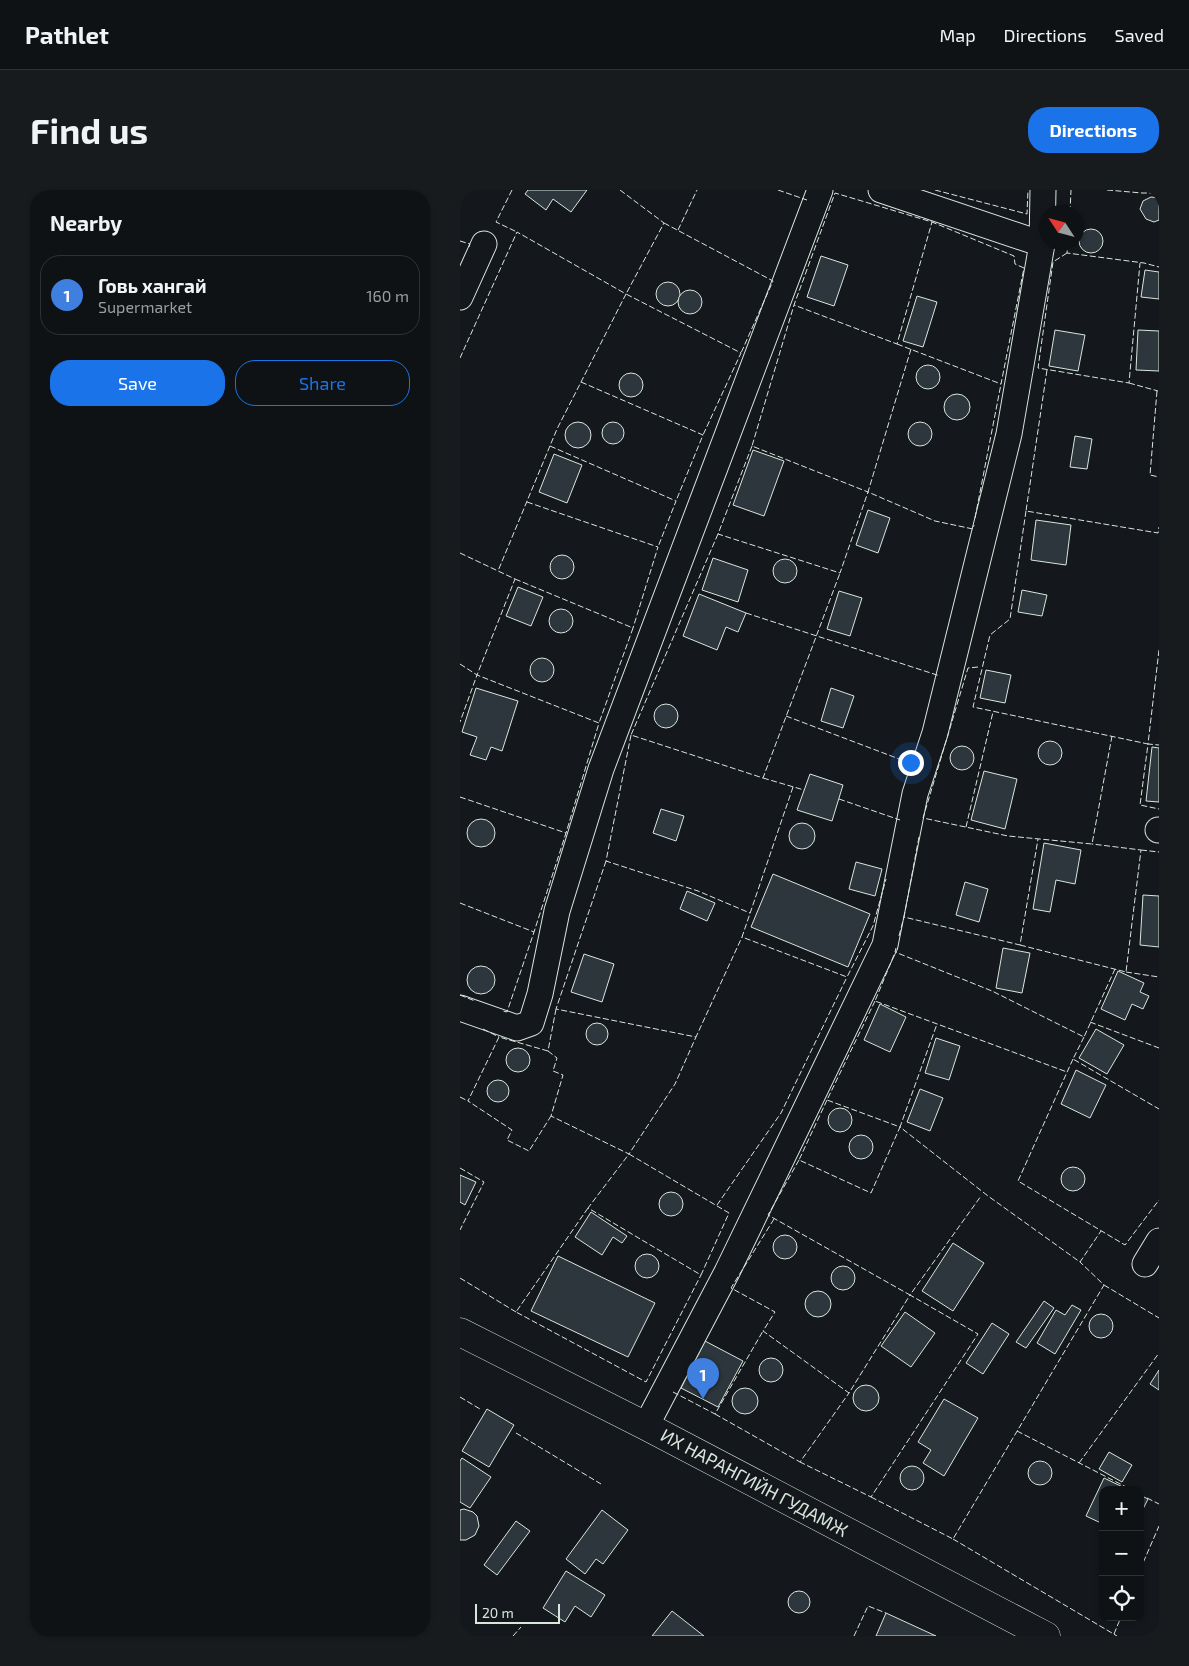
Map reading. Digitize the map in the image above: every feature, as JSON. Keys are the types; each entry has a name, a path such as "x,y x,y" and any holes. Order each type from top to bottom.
{"main road":[{"name":"ИХ НАРАНГИЙН ГУДАМЖ","path":"460,1332 646,1426 1046,1636"}],"street":[{"path":"460,1008 517,1028 531,1023 540,994 557,911 601,769 820,190"},
{"path":"881,190 1039,243"},
{"path":"1043,205 1044,190"},
{"path":"460,297 484,244"},
{"path":"646,1426 731,1263 885,945 915,794 935,733 1009,434 1041,250"},
{"path":"1145,1264 1159,1241"}],"building":[{"path":"528,190 587,190 571,212 553,199 546,210 525,194"},
{"path":"1151,197 1159,198 1159,220 1154,222 1146,219 1140,209 1143,201"},
{"path":"1096,230 1102,236 1103,241 1100,250 1091,253 1082,250 1084,250 1084,231"},
{"path":"821,256 848,265 834,306 807,297"},
{"path":"1145,270 1159,272 1159,299 1141,297"},
{"path":"663,282 673,282 680,289 680,299 673,306 663,306 656,299 656,289"},
{"path":"685,290 695,290 702,297 702,307 695,314 685,314 678,307 678,297"},
{"path":"917,296 937,302 923,347 903,341"},
{"path":"1055,330 1085,335 1078,371 1049,366"},
{"path":"1138,330 1159,331 1159,371 1136,370"},
{"path":"928,365 937,368 940,377 937,386 928,389 919,386 916,377 919,368"},
{"path":"626,373 636,373 643,380 643,390 636,397 626,397 619,390 619,380"},
{"path":"957,394 966,398 970,407 966,416 957,420 948,416 944,407 948,398"},
{"path":"578,422 587,426 591,435 587,444 578,448 569,444 565,435 569,426"},
{"path":"613,422 621,425 624,433 621,441 613,444 605,441 602,433 605,425"},
{"path":"915,422 925,422 932,429 932,439 925,446 915,446 908,439 908,429"},
{"path":"1075,436 1092,439 1087,469 1070,467"},
{"path":"753,450 784,461 764,516 733,505"},
{"path":"554,454 582,465 567,503 539,492"},
{"path":"868,510 890,518 878,553 856,545"},
{"path":"1036,520 1071,525 1066,565 1031,560"},
{"path":"562,555 571,558 574,567 571,576 562,579 553,576 550,567 553,558"},
{"path":"713,558 748,570 738,602 702,590"},
{"path":"780,559 790,559 797,566 797,576 790,583 780,583 773,576 773,566"},
{"path":"518,587 543,597 531,626 506,616"},
{"path":"1022,590 1047,595 1042,616 1018,612"},
{"path":"839,591 862,598 850,636 827,629"},
{"path":"699,594 746,613 738,632 726,627 717,650 683,636"},
{"path":"556,609 566,609 573,616 573,626 566,633 556,633 549,626 549,616"},
{"path":"537,658 547,658 554,665 554,675 547,682 537,682 530,675 530,665"},
{"path":"986,670 1011,675 1005,703 980,698"},
{"path":"476,688 518,701 502,751 491,747 486,760 470,755 477,737 462,732"},
{"path":"831,688 854,696 843,728 821,721"},
{"path":"661,704 671,704 678,711 678,721 671,728 661,728 654,721 654,711"},
{"path":"1050,741 1055,742 1061,748 1061,758 1055,764 1050,765 1045,764 1039,758 1038,753 1039,748 1045,742"},
{"path":"957,746 967,746 974,753 974,763 967,770 957,770 950,763 950,753"},
{"path":"1152,747 1159,748 1159,802 1146,801"},
{"path":"984,771 1017,779 1005,829 971,820"},
{"path":"810,774 843,785 832,821 797,810"},
{"path":"661,809 684,816 676,841 653,833"},
{"path":"481,819 491,823 495,833 491,843 481,847 471,843 467,833 471,823"},
{"path":"802,823 811,827 815,836 811,845 802,849 793,845 789,836 793,827"},
{"path":"1044,843 1081,850 1075,884 1056,880 1050,912 1033,909"},
{"path":"856,862 882,869 875,896 849,889"},
{"path":"773,874 870,914 848,967 751,927"},
{"path":"965,882 988,889 979,922 956,915"},
{"path":"687,891 715,903 707,921 680,909"},
{"path":"1143,895 1159,896 1159,947 1140,945"},
{"path":"1003,948 1030,953 1022,993 996,988"},
{"path":"584,954 614,964 602,1002 571,992"},
{"path":"481,966 491,970 495,980 491,990 481,994 471,990 467,980 471,970"},
{"path":"1118,971 1144,983 1140,992 1149,996 1143,1009 1132,1004 1125,1020 1101,1009"},
{"path":"880,1004 906,1017 890,1052 864,1040"},
{"path":"597,1023 605,1026 608,1034 605,1042 597,1045 589,1042 586,1034 589,1026"},
{"path":"1096,1029 1124,1045 1107,1074 1079,1058"},
{"path":"936,1038 960,1046 949,1080 925,1073"},
{"path":"513,1048 523,1048 530,1055 530,1065 523,1072 513,1072 506,1065 506,1055"},
{"path":"1076,1070 1106,1085 1090,1118 1061,1104"},
{"path":"498,1080 506,1083 509,1091 506,1099 498,1102 490,1099 487,1091 490,1083"},
{"path":"920,1089 943,1098 930,1131 907,1122"},
{"path":"835,1108 845,1108 852,1115 852,1125 845,1132 835,1132 828,1125 828,1115"},
{"path":"856,1135 866,1135 873,1142 873,1152 866,1159 856,1159 849,1152 849,1142"},
{"path":"1068,1167 1078,1167 1085,1174 1085,1184 1078,1191 1068,1191 1061,1184 1061,1174"},
{"path":"460,1175 476,1182 465,1205 460,1202"},
{"path":"666,1192 676,1192 683,1199 683,1209 676,1216 666,1216 659,1209 659,1199"},
{"path":"591,1212 627,1236 622,1243 613,1237 602,1255 575,1237"},
{"path":"785,1235 794,1238 797,1247 794,1256 785,1259 776,1256 773,1247 776,1238"},
{"path":"953,1243 984,1263 953,1311 922,1291"},
{"path":"642,1254 652,1254 659,1261 659,1271 652,1278 642,1278 635,1271 635,1261"},
{"path":"558,1256 655,1303 628,1357 531,1311"},
{"path":"843,1266 852,1269 855,1278 852,1287 843,1290 834,1287 831,1278 834,1269"},
{"path":"818,1291 827,1295 831,1304 827,1313 818,1317 809,1313 805,1304 809,1295"},
{"path":"1044,1301 1054,1308 1026,1348 1016,1342"},
{"path":"1072,1305 1081,1310 1055,1354 1037,1343 1056,1310 1065,1315"},
{"path":"905,1312 935,1333 911,1367 881,1346"},
{"path":"1096,1314 1106,1314 1113,1321 1113,1331 1106,1338 1096,1338 1089,1331 1089,1321"},
{"path":"992,1323 1009,1334 983,1374 966,1363"},
{"path":"705,1341 743,1361 718,1407 681,1388"},
{"path":"766,1358 776,1358 783,1365 783,1375 776,1382 766,1382 759,1375 759,1365"},
{"path":"1159,1370 1159,1390 1150,1384"},
{"path":"866,1385 875,1389 879,1398 875,1407 866,1411 857,1407 853,1398 857,1389"},
{"path":"745,1388 754,1392 758,1401 754,1410 745,1414 736,1410 732,1401 736,1392"},
{"path":"944,1399 978,1418 944,1476 923,1463 931,1450 918,1442"},
{"path":"487,1409 514,1425 489,1467 462,1451"},
{"path":"1109,1452 1132,1465 1122,1482 1099,1469"},
{"path":"462,1458 491,1477 470,1508 460,1502 460,1461"},
{"path":"1035,1461 1045,1461 1052,1468 1052,1478 1045,1485 1035,1485 1028,1478 1028,1468"},
{"path":"907,1466 917,1466 924,1473 924,1483 917,1490 907,1490 900,1483 900,1473"},
{"path":"1104,1478 1121,1486 1100,1486"},
{"path":"1099,1489 1099,1522 1086,1516"},
{"path":"1144,1497 1148,1499 1144,1507"},
{"path":"464,1509 473,1512 477,1516 479,1526 475,1535 466,1540 460,1540 460,1510"},
{"path":"602,1510 628,1530 603,1564 596,1559 585,1574 566,1559"},
{"path":"516,1521 530,1531 497,1575 484,1565"},
{"path":"566,1571 605,1595 591,1617 575,1606 565,1622 543,1608"},
{"path":"799,1591 807,1594 810,1602 807,1610 799,1613 791,1610 788,1602 791,1594"},
{"path":"672,1611 704,1636 652,1636"},
{"path":"886,1613 936,1636 876,1636"}],"fence":[{"path":"512,190 496,222 517,232"},
{"path":"620,190 664,223 626,294 741,353 703,435"},
{"path":"678,230 697,190"},
{"path":"778,190 807,200"},
{"path":"935,190 1027,214 1028,190"},
{"path":"1070,205 1071,190"},
{"path":"1107,190 1159,193"},
{"path":"897,344 1001,384 1024,268 1015,264 1014,256 932,222 835,193 794,305 897,344 932,222"},
{"path":"664,223 773,281 741,353"},
{"path":"460,358 517,232 626,294 557,429 498,571"},
{"path":"460,241 470,244 469,247"},
{"path":"1067,250 1067,253 1144,263 1159,267"},
{"path":"1067,253 1053,262 1038,368 1129,383 1140,263"},
{"path":"752,446 718,534 840,573 868,492 752,446 794,305"},
{"path":"911,349 868,492 935,521 973,529 974,525"},
{"path":"1047,370 1026,511 1158,533 1159,527"},
{"path":"581,382 703,435 676,501"},
{"path":"1129,383 1158,391"},
{"path":"975,518 1001,384"},
{"path":"1157,391 1150,475 1159,477"},
{"path":"550,446 676,501 658,547"},
{"path":"527,502 658,547 633,628"},
{"path":"1026,511 1010,619 990,635 973,707 1148,744 1140,805 1159,809"},
{"path":"718,534 631,735 763,778 840,573"},
{"path":"460,553 515,579 477,675 599,723 566,833"},
{"path":"515,579 633,628 599,723"},
{"path":"746,613 940,676"},
{"path":"1159,650 1148,744 1159,745"},
{"path":"460,664 477,675 460,722"},
{"path":"978,667 968,668 923,818 1008,836 1092,844 1112,736"},
{"path":"966,827 993,712"},
{"path":"786,716 915,765"},
{"path":"631,735 606,861 698,891 750,913"},
{"path":"763,778 804,790"},
{"path":"793,787 742,937 847,977 873,926 886,879"},
{"path":"460,797 566,833 534,932"},
{"path":"839,799 900,820"},
{"path":"919,837 904,917 1020,945 1038,839"},
{"path":"1020,945 1126,972 1141,850 1092,844"},
{"path":"1141,850 1159,852"},
{"path":"606,861 556,1009 696,1037 742,937"},
{"path":"460,903 534,932 507,1012 503,1011"},
{"path":"899,936 904,917"},
{"path":"896,948 895,952 992,991 1084,1037 1115,969"},
{"path":"894,955 875,1001 1067,1072"},
{"path":"1126,972 1159,977"},
{"path":"717,1205 781,1113 847,977"},
{"path":"460,995 475,1001"},
{"path":"875,1001 827,1100 900,1127 937,1024"},
{"path":"556,1009 548,1051 557,1058 553,1071 563,1075 551,1116 629,1154 675,1084 696,1037"},
{"path":"1090,1022 1159,1048"},
{"path":"483,1029 499,1037"},
{"path":"548,1051 499,1037 468,1101 512,1130 507,1140 529,1151 551,1116"},
{"path":"1084,1037 1073,1059 1159,1109"},
{"path":"1073,1059 1018,1181 1125,1245 1159,1200"},
{"path":"460,1097 468,1101"},
{"path":"827,1100 799,1160 871,1193 900,1127 988,1196 1080,1262 1101,1231"},
{"path":"629,1154 729,1213 701,1275 588,1208 629,1154"},
{"path":"799,1160 768,1215 910,1295 981,1196"},
{"path":"460,1168 484,1182 460,1230"},
{"path":"588,1208 516,1312 646,1382 701,1275"},
{"path":"774,1219 731,1288 775,1312 763,1331 849,1393 910,1295 978,1334 871,1497 800,1462"},
{"path":"871,1497 953,1539 1104,1285 1080,1262"},
{"path":"460,1278 516,1312"},
{"path":"1104,1285 1159,1318"},
{"path":"673,1392 715,1414 763,1331"},
{"path":"1079,1463 1159,1353"},
{"path":"715,1414 800,1462 849,1393"},
{"path":"460,1397 480,1409"},
{"path":"1017,1431 1124,1486"},
{"path":"516,1433 601,1484"},
{"path":"1147,1498 1159,1504"},
{"path":"1144,1561 1159,1526"},
{"path":"953,1539 1117,1636"},
{"path":"854,1636 868,1606 886,1613"},
{"path":"1114,1634 1119,1621"},
{"path":"513,1636 521,1627"}],"place":[{"name":"Говь хангай","path":"703,1399"}]}
